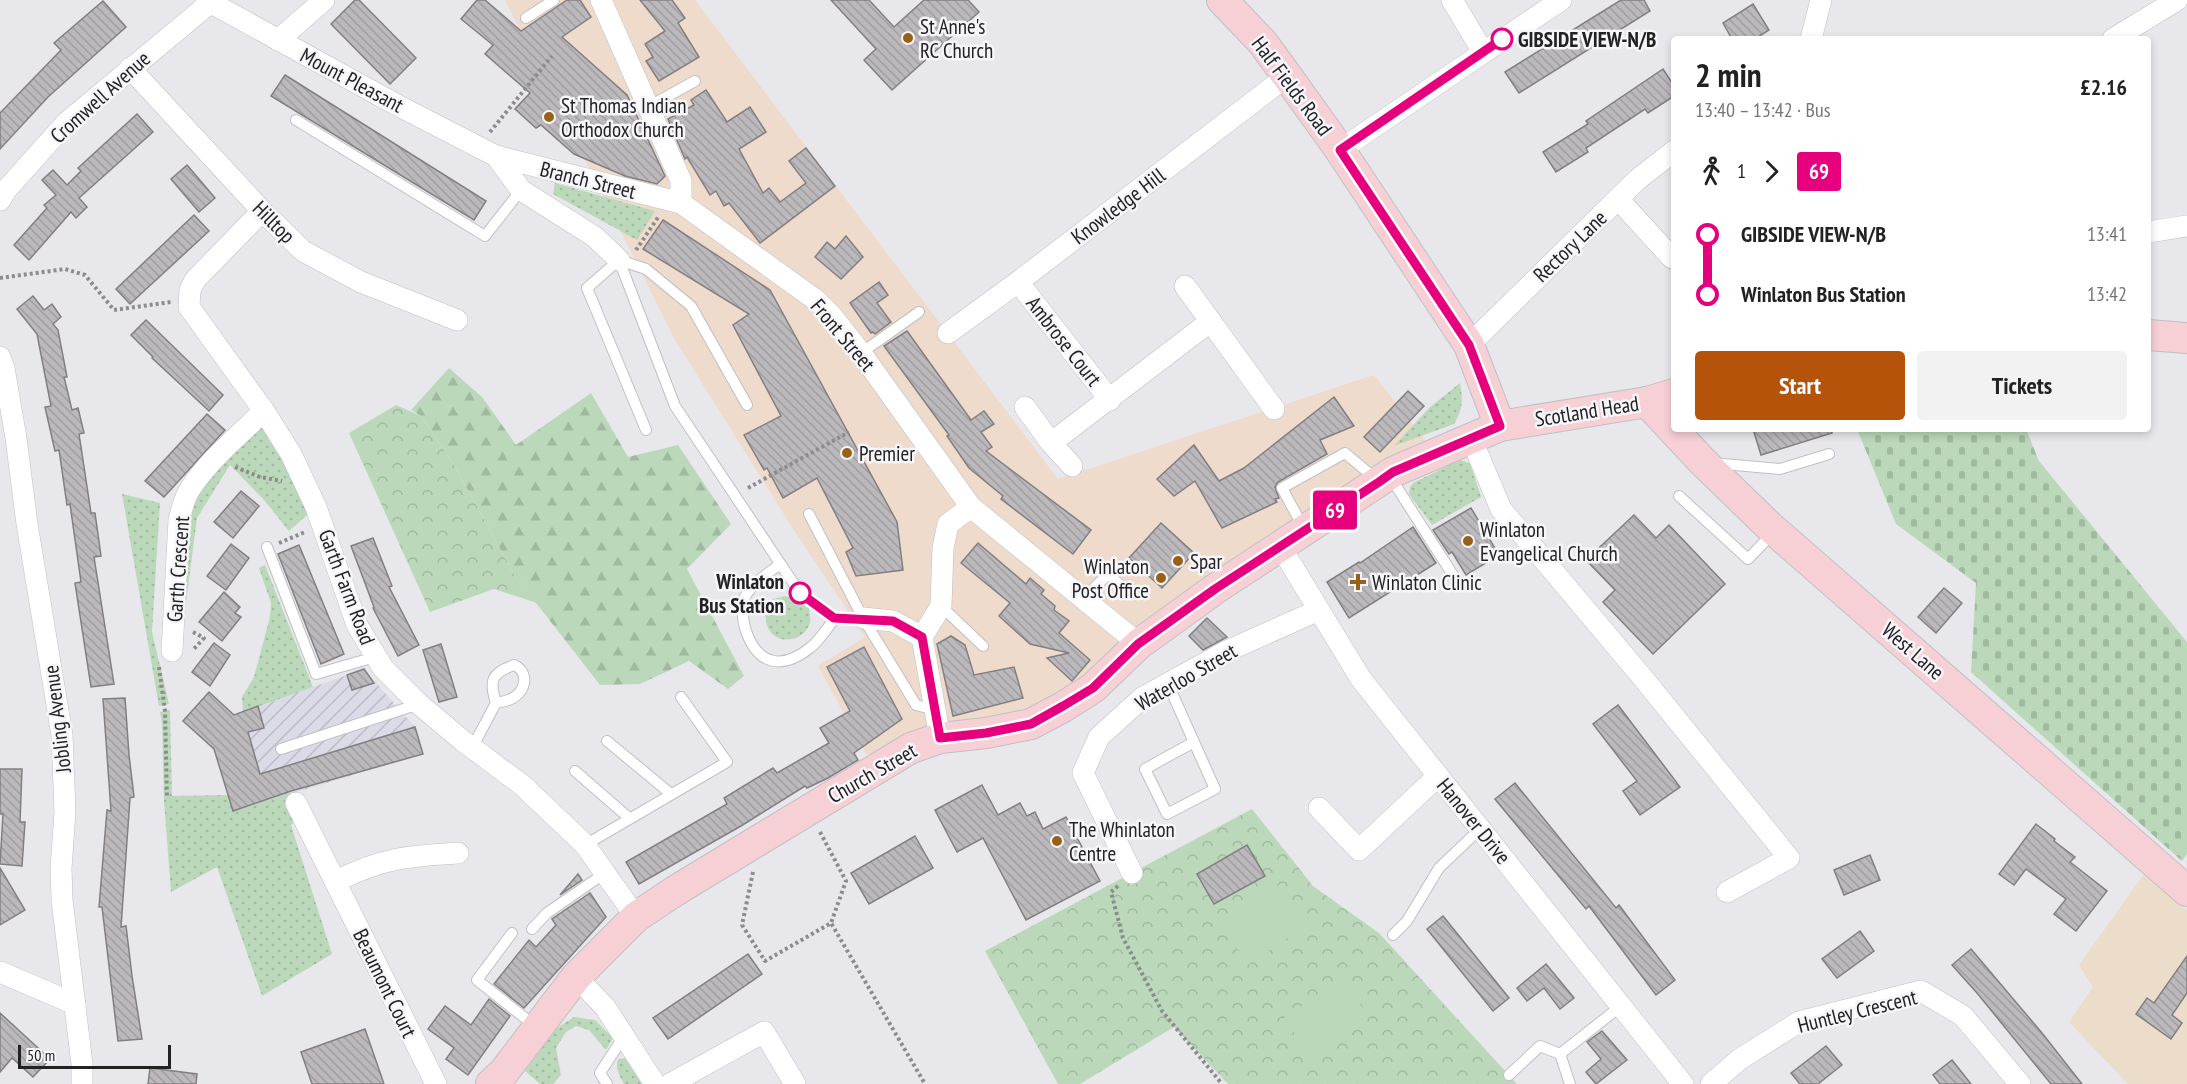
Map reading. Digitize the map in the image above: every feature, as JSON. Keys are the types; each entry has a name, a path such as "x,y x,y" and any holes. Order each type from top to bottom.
{"street":[{"path":"278,40 324,0"},
{"path":"601,0 681,182 675,202"},
{"name":"Half Fields Road","path":"1222,0 1263,43 1340,150 1469,345 1500,426"},
{"path":"1452,0 1483,52"},
{"path":"1340,150 1561,0"},
{"path":"1812,36 1821,0"},
{"path":"2118,36 2177,0"},
{"name":"Mount Pleasant","path":"208,2 487,152"},
{"name":"Cromwell Avenue","path":"0,200 6,190 68,122 208,2"},
{"name":"Hilltop","path":"130,68 262,212 303,251 327,266 361,282 457,320"},
{"name":"Knowledge Hill","path":"948,333 1287,76"},
{"path":"487,152 521,190 595,237 623,262"},
{"name":"Branch Street","path":"487,152 675,202"},
{"name":"Rectory Lane","path":"1469,345 1638,180 1671,154"},
{"path":"1618,199 1671,257"},
{"name":"Front Street","path":"675,202 816,300 832,316 861,353 971,507 1138,644"},
{"path":"189,299 195,279 262,212"},
{"path":"2151,232 2187,226"},
{"name":"Ambrose Court","path":"1018,282 1110,399"},
{"path":"1185,286 1274,409"},
{"name":"Garth Farm Road","path":"189,299 189,307 194,315 264,411 291,454 322,525 357,625 375,657 419,704 471,748 522,785 585,845 605,873 630,924"},
{"name":"Ambrose Court","path":"1051,443 1210,321"},
{"path":"2151,335 2187,338"},
{"name":"Jobling Avenue","path":"0,357 14,427 27,524 62,735 65,812 61,868 62,900 82,1064 82,1084"},
{"name":"Scotland Head","path":"1500,426 1660,398"},
{"name":"West Lane","path":"1660,398 1671,414"},
{"path":"1025,407 1051,443 1072,466"},
{"name":"Garth Crescent","path":"172,651 179,520 183,503 190,489 219,455 264,411"},
{"name":"Church Street","path":"491,1084 504,1072 576,978 630,924 675,891 911,748 937,724 986,733 1031,724 1093,688 1138,644 1215,589 1384,478 1500,426"},
{"name":"West Lane","path":"1683,432 1703,462 1775,530 2187,891"},
{"path":"1471,438 1501,509 1643,678 1788,858 1727,892"},
{"path":"937,724 922,637 941,606 943,548 948,524 971,507"},
{"name":"Hanover Drive","path":"1292,538 1319,610 1361,680 1683,1084"},
{"name":"Waterloo Street","path":"1132,873 1083,773 1099,737 1142,698 1227,651 1319,610"},
{"path":"863,618 893,621 922,637"},
{"path":"1319,808 1359,850 1438,776"},
{"name":"Beaumont Court","path":"296,803 436,1084"},
{"path":"336,881 363,868 391,859 458,853"},
{"path":"0,972 75,1004"},
{"path":"576,978 606,1007 655,1084"},
{"name":"Huntley Crescent","path":"1711,1084 1740,1059 1799,1022 1921,991 1963,1016 2020,1084"},
{"path":"670,1084 764,1032 795,1084"}],"lane":[{"path":"526,18 554,0"},
{"path":"648,107 695,81"},
{"path":"297,120 485,236 521,190"},
{"path":"623,262 646,269 691,306 747,405"},
{"path":"623,262 587,288 646,430"},
{"path":"623,262 675,406 780,564 800,593 834,618 863,618"},
{"path":"861,353 919,312"},
{"path":"1292,538 1282,488 1346,453 1384,478 1453,575"},
{"path":"1703,462 1780,469 1829,454"},
{"path":"1679,496 1748,559 1775,530"},
{"path":"809,514 863,618 916,705 937,724"},
{"path":"267,548 316,674 375,657"},
{"path":"780,564 754,585 743,600 744,625 751,646 764,659 779,662 812,647 834,618"},
{"path":"1084,598 1108,574 1129,593"},
{"path":"941,606 983,646"},
{"path":"1168,684 1194,742 1215,789 1167,814 1145,769 1194,742"},
{"path":"585,845 727,762 681,698"},
{"path":"471,748 496,703"},
{"path":"281,749 419,704"},
{"path":"607,741 671,794"},
{"path":"574,771 629,818"},
{"path":"1394,935 1407,921 1439,868 1480,829"},
{"path":"532,930 547,913 605,873"},
{"path":"512,933 477,980 538,1028"},
{"path":"1560,1054 1621,1006"},
{"path":"607,1084 600,1072 624,1036"},
{"path":"1509,1075 1540,1046 1560,1054 1570,1084"}],"path":[{"path":"487,152 552,56"},
{"path":"623,262 675,202"},
{"path":"0,278 65,269 85,275 114,310 189,299"},
{"path":"734,495 849,432"},
{"path":"230,465 260,477 306,485"},
{"path":"267,548 322,525"},
{"path":"167,798 165,711 159,664 172,651 181,664 204,638 183,626"},
{"path":"760,839 742,925 765,961 831,923 846,880 809,810"},
{"path":"1132,873 1111,892 1123,938 1162,1011 1222,1084"},
{"path":"831,923 926,1084"}],"shaded area":[{"path":"505,0 695,0 1058,479 1374,375 1428,444 1204,585 1029,742 866,754 818,666 865,637 792,527 675,340"},
{"path":"364,669 415,727 423,754 233,811 243,712"},
{"path":"2144,874 2187,911 2187,1084 2128,1084 2069,1022 2093,987 2079,965"}],"green space":[{"path":"555,183 655,211 637,240 553,194"},
{"path":"449,368 483,398 516,445 591,393 628,457 678,445 731,524 687,569 744,676 728,689 689,661 640,684 600,685 515,576 454,465 421,416 411,410"},
{"path":"1460,383 1462,404 1454,424 1394,446 1429,408"},
{"path":"396,405 421,416 454,465 515,576 537,603 494,589 430,612 349,433"},
{"path":"264,411 316,507 289,531 264,500 230,465 197,518 183,626 187,509 222,459"},
{"path":"1858,432 2027,432 2039,461 2187,642 2187,854 2182,861 1971,672 1976,583 1896,524"},
{"path":"1460,460 1470,463 1481,497 1432,525 1409,494 1410,487 1413,483"},
{"path":"122,494 160,503 152,632 169,704 159,706"},
{"path":"265,565 313,687 243,712 242,697 254,677 270,617 271,603 259,568"},
{"path":"786,596 809,608 810,617 807,629 796,638 790,639 772,634 767,626 765,613 773,599"},
{"path":"170,710 172,796 228,795 233,810 297,791 302,814 291,825 332,954 262,996 217,867 171,892 160,712"},
{"path":"1252,809 1313,886 1379,933 1517,1084 1228,1084 1174,1027 1080,1084 1058,1084 985,951"},
{"path":"1279,885 1306,925 1248,965 1221,924"},
{"path":"1342,978 1369,1017 1311,1057 1284,1018"},
{"path":"574,1017 595,1020 613,1038 606,1050 589,1030 576,1026 566,1032 556,1048 561,1075 553,1084 540,1084 525,1071 557,1028"},
{"path":"626,1058 642,1084 624,1084 618,1072 617,1063 618,1059"}],"building":[{"path":"355,0 359,0 416,58 390,84 331,24"},
{"path":"477,0 485,0 521,31 567,0 580,0 591,17 562,37 627,95 665,176 657,184 625,176 574,154 541,125 536,128 515,109 530,93 485,54 493,45 461,19"},
{"path":"640,0 672,0 685,18 678,23 699,57 659,81 646,61 653,57 645,44 665,31"},
{"name":"St Anne's RC Church","path":"831,0 869,0 894,27 924,0 968,0 979,12 892,90 864,60 876,49"},
{"path":"1621,0 1644,0 1650,11 1519,93 1505,72"},
{"path":"103,1 126,27 48,97 0,149 0,113 61,50 54,43"},
{"path":"1753,4 1769,30 1760,36 1730,36 1723,23"},
{"path":"1663,69 1671,81 1671,98 1648,113 1645,109 1586,148 1588,152 1556,172 1543,152 1588,124 1586,121"},
{"path":"285,75 486,201 474,220 271,96"},
{"path":"706,90 727,122 750,107 766,132 739,149 763,193 769,188 780,202 806,183 789,161 806,148 835,186 760,243 729,203 724,206 716,191 710,195 687,157 685,159 668,119 694,105 691,100"},
{"path":"137,114 153,132 79,198 87,207 76,218 71,212 29,260 14,245 47,208 44,205 56,195 42,180 53,170 67,185 81,171 78,168"},
{"path":"187,165 215,198 199,212 171,179"},
{"path":"194,215 209,231 130,304 116,289"},
{"path":"663,220 770,290 897,522 903,570 856,576 846,552 853,548 817,478 783,498 767,468 764,470 744,435 781,416 733,325 749,314 643,249"},
{"path":"846,236 863,257 841,279 815,257 827,242 835,249"},
{"path":"879,282 888,295 877,303 891,322 875,334 871,333 850,303"},
{"path":"33,296 44,310 52,304 61,317 53,324 58,330 67,377 64,377 72,410 78,408 84,433 79,434 91,513 95,513 101,556 94,557 114,684 91,687 75,583 81,582 70,504 67,505 59,450 55,451 45,407 51,406 37,334 17,309"},
{"path":"146,320 223,395 209,411 152,358 131,335"},
{"path":"907,331 971,420 984,411 994,424 981,432 992,447 986,451 1091,530 1073,554 1001,499 1003,496 969,468 947,436 949,435 884,346"},
{"path":"1408,391 1424,406 1380,452 1364,437"},
{"path":"1334,397 1354,426 1320,440 1327,454 1278,482 1275,487 1279,498 1275,499 1277,502 1222,528 1195,481 1174,496 1157,479 1194,445 1219,481 1244,468"},
{"path":"207,414 225,430 164,497 145,481"},
{"path":"1754,432 1832,432 1832,433 1761,455"},
{"path":"241,491 259,506 233,538 214,522"},
{"name":"Winlaton Evangelical Church","path":"1471,508 1499,555 1466,575 1452,552 1449,554 1433,530"},
{"path":"1634,515 1656,538 1669,525 1725,584 1653,654 1603,602 1615,590 1586,560"},
{"path":"1161,523 1194,553 1162,588 1129,558"},
{"path":"1413,527 1436,563 1349,618 1327,582"},
{"path":"373,538 392,586 389,587 419,645 398,656 373,608 351,546"},
{"path":"978,543 1026,584 1030,578 1044,590 1041,594 1055,606 1054,610 1069,621 1059,633 1090,660 1072,681 1047,658 1069,653 1030,644 999,616 1010,603 961,563"},
{"path":"231,544 249,558 226,590 207,576"},
{"path":"299,545 344,654 321,664 278,554"},
{"path":"1944,588 1962,603 1936,633 1918,617"},
{"path":"224,592 240,607 235,613 241,617 222,641 199,622"},
{"path":"1207,618 1227,637 1203,650 1189,636"},
{"path":"951,636 965,645 974,675 1014,667 1023,698 953,716 937,644"},
{"path":"214,643 230,655 210,686 192,672"},
{"path":"441,644 457,697 439,702 423,650"},
{"path":"864,647 902,719 854,753 858,760 828,778 807,788 805,786 741,826 639,884 626,862 727,804 724,798 773,768 777,773 829,743 820,728 850,711 827,667"},
{"path":"364,669 374,683 352,690 347,675"},
{"path":"209,692 234,715 258,706 264,728 248,732 260,774 415,727 423,754 291,791 233,811 214,749 183,721"},
{"path":"125,698 134,797 130,798 121,927 126,926 142,1039 118,1041 102,907 99,907 107,810 111,811 103,699"},
{"path":"1618,705 1680,787 1640,815 1623,791 1637,781 1593,724"},
{"path":"0,769 22,769 20,822 25,822 22,866 0,864 3,814 0,814"},
{"path":"1515,783 1616,908 1619,905 1675,980 1656,995 1589,906 1586,909 1495,799"},
{"path":"982,785 998,815 1020,803 1027,816 1035,812 1043,829 1066,817 1100,881 1026,920 983,838 957,852 935,810"},
{"path":"2036,824 2075,857 2070,862 2107,891 2076,931 2054,914 2066,899 2026,869 2014,885 1999,874"},
{"path":"915,836 933,868 869,904 851,873"},
{"path":"1247,845 1265,876 1214,904 1197,874"},
{"path":"1870,855 1880,880 1844,895 1834,870"},
{"path":"0,868 25,910 0,925"},
{"path":"578,874 582,880 560,895"},
{"path":"590,893 606,917 524,1008 494,984 529,940 536,947 556,925 552,919"},
{"path":"1443,916 1509,998 1493,1011 1427,929"},
{"path":"1860,931 1874,951 1837,978 1822,959"},
{"path":"1971,949 2082,1084 2051,1084 1952,965"},
{"path":"748,954 762,974 668,1039 653,1018"},
{"path":"2187,956 2187,993 2172,1015 2182,1023 2171,1039 2136,1014 2147,998 2154,1003"},
{"path":"1546,964 1574,998 1560,1009 1544,988 1527,1001 1517,988"},
{"path":"489,999 510,1016 468,1075 446,1059 454,1048 428,1029 445,1006 471,1025"},
{"path":"0,1013 50,1059 33,1077 12,1058 0,1072"},
{"path":"365,1029 384,1084 312,1084 301,1052"},
{"path":"1602,1031 1627,1060 1596,1084 1586,1072 1601,1059 1587,1042"},
{"path":"1826,1046 1842,1065 1818,1084 1800,1084 1791,1073"},
{"path":"1952,1060 1971,1084 1940,1084 1933,1075"},
{"path":"150,1068 197,1074 196,1084 148,1084"}],"bus line":[{"name":"69","path":"800,593 834,618 893,621 922,637 940,738 986,733 1031,724 1093,688 1138,644 1215,589 1393,472 1500,426 1469,345 1340,150 1502,39"}],"place":[{"name":"St Anne's RC Church","path":"908,38"},
{"name":"GIBSIDE VIEW-N/B","path":"1502,39"},
{"name":"St Thomas Indian Orthodox Church","path":"549,117"},
{"name":"Premier","path":"847,453"},
{"name":"Winlaton Evangelical Church","path":"1468,541"},
{"name":"Spar","path":"1178,561"},
{"name":"Winlaton Post Office","path":"1161,578"},
{"name":"Winlaton Clinic","path":"1358,582"},
{"name":"Winlaton Bus Station","path":"800,593"},
{"name":"The Whinlaton Centre","path":"1057,841"}]}
